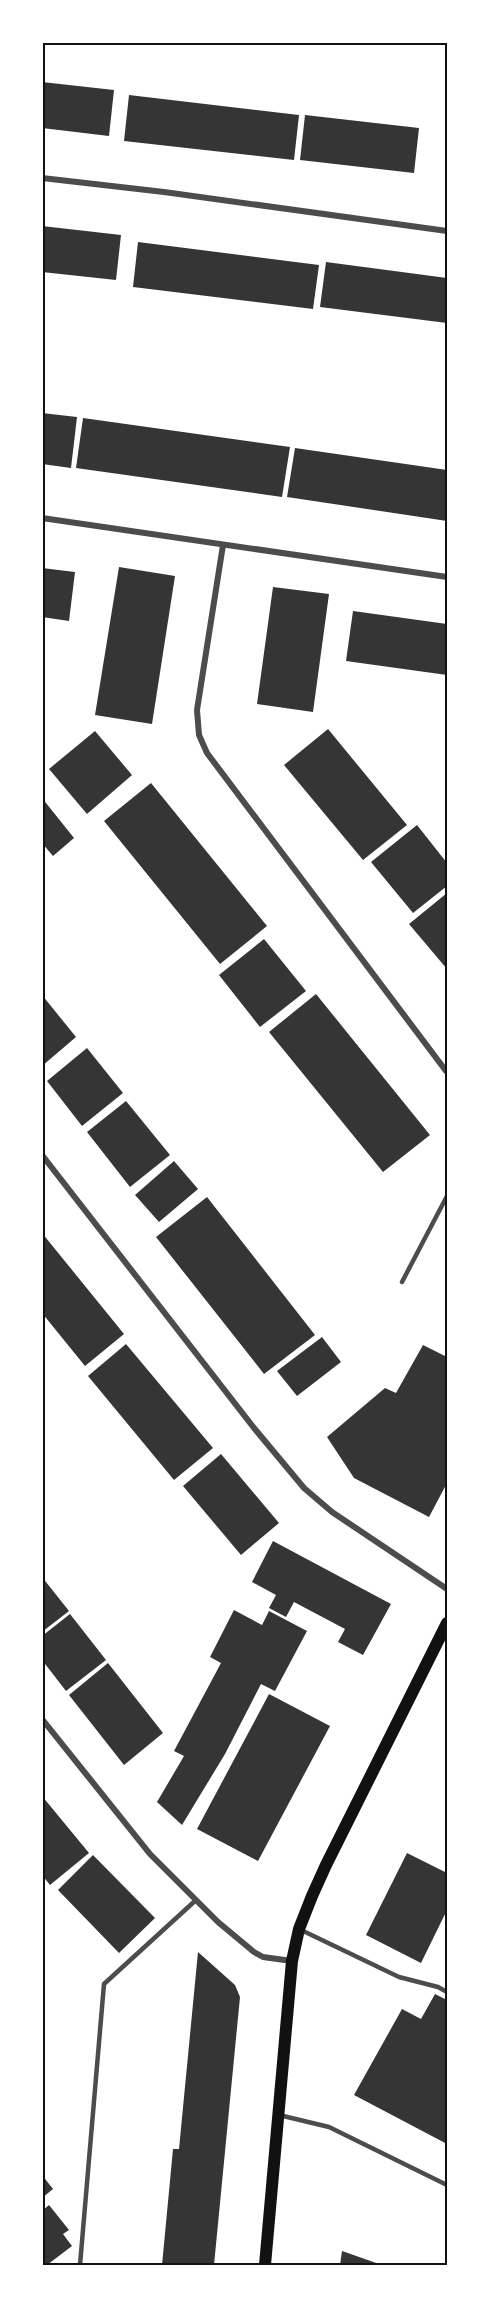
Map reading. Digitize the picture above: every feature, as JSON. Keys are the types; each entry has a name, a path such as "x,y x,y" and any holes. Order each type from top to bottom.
{"main road":[{"path":"265,2265 292,1961 299,1929 326,1865 447,1623"}],"street":[{"path":"42,178 164,192 447,231"},
{"path":"42,518 447,577"},
{"path":"223,545 197,710 199,735 207,753 446,1073"},
{"path":"42,1155 254,1428 304,1488 332,1512 447,1589"},
{"path":"42,1719 132,1833 196,1900 254,1952 263,1957 292,1961"}],"lane":[{"path":"402,1282 447,1196"},
{"path":"80,2265 104,1984 196,1900"},
{"path":"299,1929 399,1977 438,1987 447,1992"},
{"path":"278,2115 329,2127 447,2185"}],"building":[{"path":"42,82 114,90 109,136 42,128"},
{"path":"129,95 299,115 294,160 124,141"},
{"path":"305,115 419,128 414,173 300,160"},
{"path":"42,226 121,235 116,280 42,272"},
{"path":"138,242 319,265 313,309 133,287"},
{"path":"326,262 447,278 447,323 320,307"},
{"path":"42,413 77,417 71,468 42,464"},
{"path":"83,418 290,447 282,497 76,468"},
{"path":"295,448 447,470 447,521 287,497"},
{"path":"119,567 175,576 152,724 95,715"},
{"path":"42,568 75,572 69,621 42,617"},
{"path":"273,587 329,594 313,712 257,704"},
{"path":"353,611 447,624 447,675 346,661"},
{"path":"328,729 407,825 363,860 284,765"},
{"path":"95,731 132,775 87,814 49,769"},
{"path":"151,783 267,926 220,964 104,821"},
{"path":"42,798 74,838 53,856 42,843"},
{"path":"417,825 447,863 447,886 413,913 371,862"},
{"path":"447,893 447,969 409,924"},
{"path":"264,939 306,991 260,1027 219,975"},
{"path":"316,994 430,1135 383,1172 269,1032"},
{"path":"42,995 76,1037 42,1066"},
{"path":"87,1048 123,1093 82,1126 47,1081"},
{"path":"126,1101 170,1155 130,1187 87,1132"},
{"path":"174,1161 198,1189 159,1222 135,1195"},
{"path":"207,1197 315,1335 264,1374 156,1237"},
{"path":"42,1233 124,1334 85,1366 42,1313"},
{"path":"322,1337 341,1362 297,1396 277,1371"},
{"path":"126,1344 213,1448 174,1480 88,1376"},
{"path":"423,1345 447,1357 447,1483 429,1517 354,1478 327,1437 385,1388 396,1393"},
{"path":"221,1454 279,1523 241,1555 183,1486"},
{"path":"273,1541 391,1604 363,1655 338,1642 345,1629 294,1602 286,1617 269,1608 276,1595 252,1582"},
{"path":"42,1577 69,1611 42,1632"},
{"path":"234,1610 262,1625 269,1611 307,1631 275,1691 261,1684 225,1754 182,1825 157,1802 184,1756 174,1751 221,1663 210,1657"},
{"path":"70,1614 106,1660 66,1691 42,1660 42,1636"},
{"path":"108,1663 163,1733 124,1765 69,1695"},
{"path":"269,1694 330,1726 258,1861 197,1829"},
{"path":"42,1796 89,1853 50,1885 42,1875"},
{"path":"407,1853 447,1873 447,1910 421,1963 366,1935"},
{"path":"93,1855 155,1918 119,1953 58,1890"},
{"path":"198,1952 235,1985 240,1997 214,2265 162,2265 173,2149 179,2149"},
{"path":"435,1994 447,2000 447,2144 354,2095 402,2009 421,2019"},
{"path":"42,2175 53,2189 42,2198"},
{"path":"49,2205 69,2230 63,2234 72,2246 47,2265 42,2265 42,2211"},
{"path":"342,2251 382,2265 340,2265"}]}
